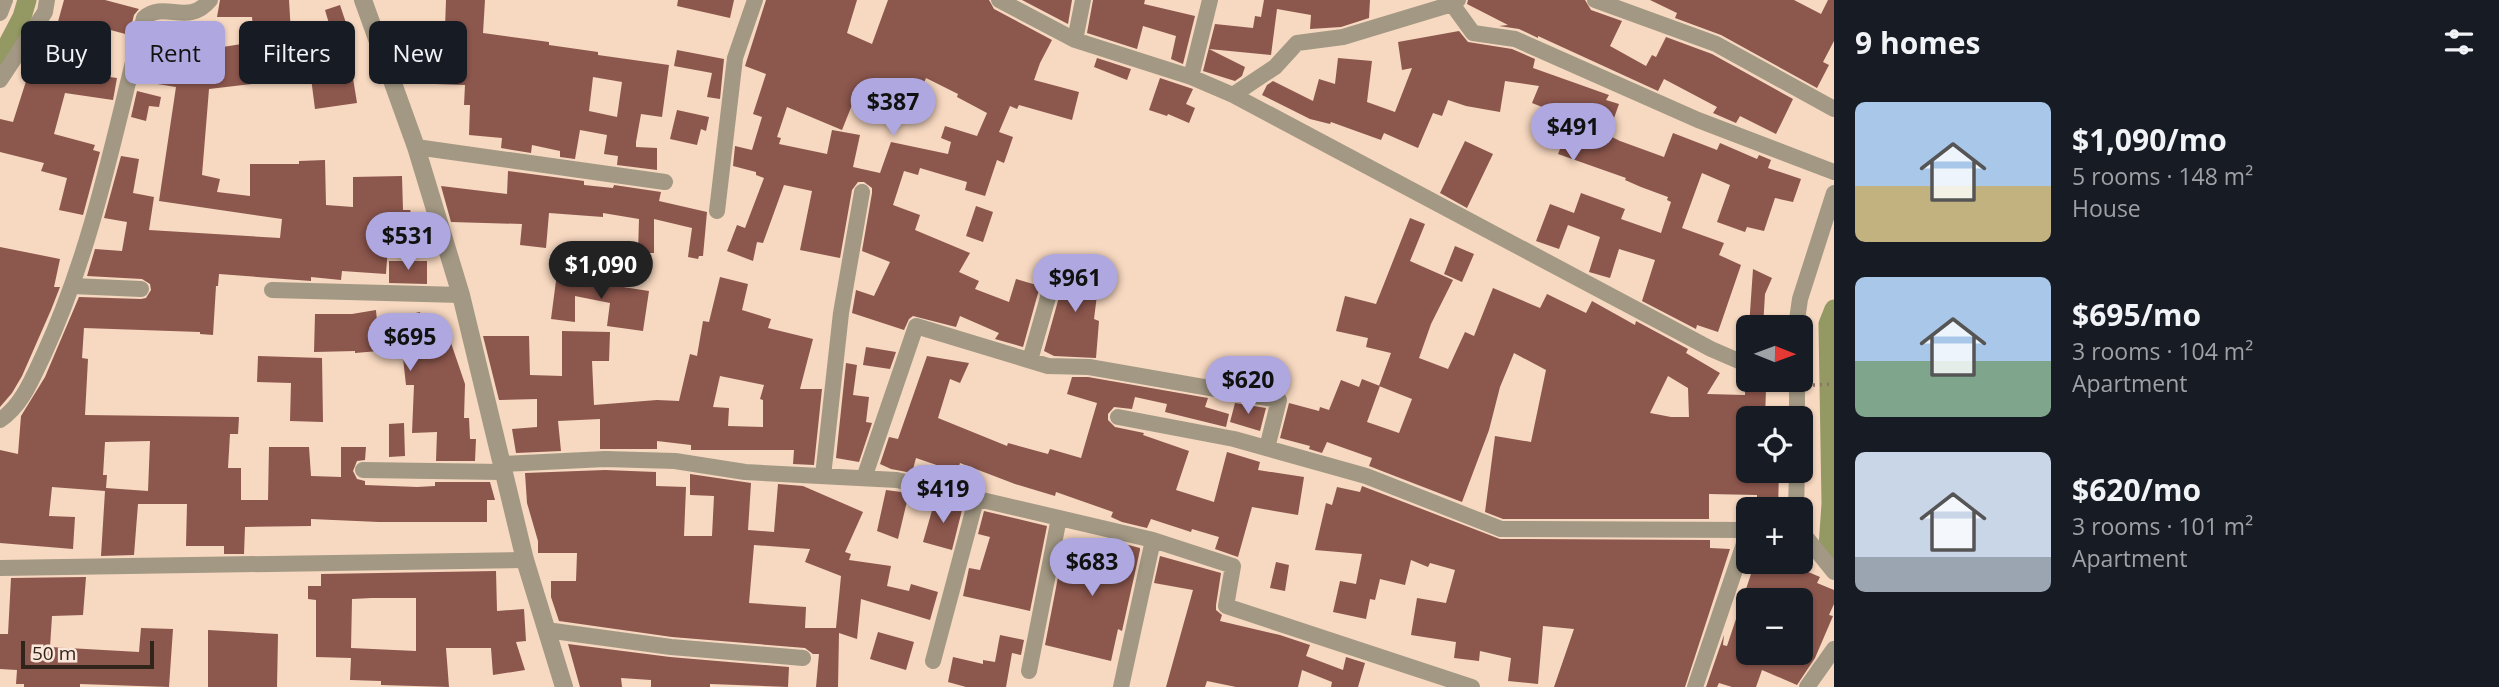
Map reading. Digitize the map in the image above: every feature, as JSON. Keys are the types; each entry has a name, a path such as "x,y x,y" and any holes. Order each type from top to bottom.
{"street":[{"path":"0,13 5,0"},
{"path":"0,80 45,12 47,0"},
{"path":"0,420 23,396 63,314 88,237 144,18 152,10 160,9 193,12 205,7 210,0"},
{"path":"363,0 416,147 461,295 525,560 564,687"},
{"path":"717,211 735,58 755,0"},
{"path":"999,0 1075,40 1191,77 1233,95 1710,349 1736,360"},
{"path":"1075,40 1083,0"},
{"path":"1191,77 1210,0"},
{"path":"1595,0 1716,44 1834,109"},
{"path":"1233,95 1275,67 1297,43 1343,37 1432,5 1455,2 1473,33 1515,39 1698,120 1834,172"},
{"path":"416,147 666,182"},
{"path":"823,476 841,313 862,192"},
{"path":"1798,315 1800,299 1834,192"},
{"path":"72,286 141,289"},
{"path":"1030,360 1051,287"},
{"path":"272,290 461,295"},
{"path":"864,478 916,326 1048,366 1089,366 1279,400 1267,448"},
{"path":"1118,417 1234,439 1367,476 1501,528 1736,531"},
{"path":"363,470 501,468 605,460 676,461 745,471 897,480 1153,540 1233,566 1226,606 1472,687"},
{"path":"933,661 976,500"},
{"path":"1029,671 1059,518"},
{"path":"1121,687 1153,540"},
{"path":"1813,546 1834,572"},
{"path":"0,568 525,560"},
{"path":"1695,687 1736,566"},
{"path":"546,631 671,647 803,658"},
{"path":"1807,687 1834,649"}],"path":[{"path":"1813,383 1834,384"}],"building":[{"path":"64,0 105,0 139,9 132,21 125,21 125,34 111,30 111,21 58,21"},
{"path":"220,0 289,0 290,21 252,21 252,17 217,17"},
{"path":"446,0 485,0 483,33 549,42 549,45 598,52 598,55 669,65 662,117 641,114 636,142 636,147 657,148 657,170 617,165 618,156 604,154 607,135 580,130 575,159 560,157 560,151 532,145 531,153 501,148 502,138 469,135 470,105 464,105 465,85 435,84 467,84 467,21 445,21","holes":["593,77 622,82 617,117 589,111"]},
{"path":"678,0 734,0 730,18 677,6"},
{"path":"766,0 857,0 847,33 872,44 888,0 989,0 994,9 1052,40 1034,80 1079,92 1072,120 1019,105 1017,109 1010,106 999,132 1013,137 1004,163 997,160 985,196 965,190 967,182 920,168 918,175 904,171 893,205 920,215 915,230 970,253 959,272 979,281 975,289 1009,302 1016,279 1040,286 1023,347 995,339 999,333 960,316 956,327 913,316 904,330 852,313 856,290 874,296 890,262 862,251 872,193 872,188 864,182 858,182 852,190 840,258 800,250 812,191 784,185 763,243 757,242 753,261 727,251 737,225 745,228 764,178 756,175 756,172 733,166 735,146 752,150 762,117 753,114 766,74 745,66","holes":["926,78 958,94 957,97 987,113 977,136 945,126 941,138 951,142 948,154 891,142 880,173 853,167 860,135 832,130 827,154 779,144 781,138 777,137 787,107 842,130 852,105 876,114 887,82 919,95"]},
{"path":"1022,0 1072,0 1068,24 1066,23"},
{"path":"1093,0 1145,0 1144,4 1195,16 1183,64 1171,59 1176,36 1143,26 1137,49 1087,33"},
{"path":"1264,0 1370,0 1369,18 1341,27 1310,29 1311,15 1277,9 1271,55 1209,49 1245,67 1242,76 1235,81 1203,71 1215,24 1253,28 1255,16 1261,17"},
{"path":"1468,0 1585,0 1591,10 1622,21 1610,46 1646,66 1652,55 1656,57 1666,37 1712,54 1793,99 1776,134 1740,116 1736,123 1713,113 1717,107 1664,79 1658,91 1538,36 1499,26 1508,25 1467,4"},
{"path":"1650,0 1794,0 1821,14 1828,0 1834,0 1834,41 1823,62 1829,65 1817,88 1721,35 1675,18 1677,13"},
{"path":"340,5 345,21 328,21 325,10"},
{"path":"1459,31 1468,42 1512,49 1535,59 1533,68 1609,95 1606,100 1619,104 1608,135 1620,141 1664,157 1673,133 1717,150 1720,143 1757,159 1759,155 1771,160 1768,168 1801,179 1793,202 1775,198 1764,231 1747,227 1745,232 1717,222 1730,185 1702,173 1682,228 1724,243 1719,255 1741,265 1718,332 1697,325 1696,329 1642,301 1655,260 1619,249 1610,278 1589,272 1600,237 1568,225 1559,249 1536,241 1550,204 1574,213 1581,193 1625,209 1621,219 1661,233 1671,202 1667,200 1668,197 1625,180 1626,178 1558,154 1572,119 1532,103 1539,86 1505,81 1500,112 1448,100 1442,116 1433,113 1418,148 1384,133 1381,140 1331,122 1330,124 1310,119 1262,95 1267,85 1273,81 1313,101 1319,79 1335,84 1338,58 1372,61 1367,102 1395,112 1412,68 1402,70 1398,42"},
{"path":"239,44 239,84 251,84 209,89 202,175 220,179 217,192 250,196 250,164 299,164 299,161 325,160 326,205 353,207 353,177 402,176 403,210 410,210 419,231 389,231 386,274 342,271 341,280 311,277 311,281 219,274 213,335 200,332 84,328 82,358 88,359 85,415 239,417 238,434 230,434 228,468 241,468 241,500 268,500 269,447 309,447 311,476 341,477 341,447 366,447 365,460 357,461 353,471 357,479 365,481 365,485 417,487 435,486 435,482 490,482 495,500 487,500 487,522 311,519 311,526 245,527 244,554 224,554 224,546 186,546 187,504 138,504 134,555 101,556 105,491 52,487 49,516 75,517 73,549 0,543 0,450 18,454 21,416 45,377 79,297 141,299 146,298 151,290 150,284 142,279 87,276 95,249 122,251 127,222 104,218 121,156 139,159 133,193 154,197 149,230 280,238 282,219 159,201 176,87 158,84 225,84 225,47","holes":["150,441 148,491 106,488 107,475 103,475 105,442"]},
{"path":"677,50 724,59 720,99 707,97 712,73 674,66"},
{"path":"1097,58 1131,69 1127,80 1094,67"},
{"path":"111,77 117,78 113,100 65,93 54,134 95,145 93,150 100,152 83,215 59,210 67,178 41,171 44,163 0,152 0,119 13,122 25,84 111,84"},
{"path":"1160,78 1193,89 1186,104 1195,108 1189,123 1149,110"},
{"path":"312,84 354,84 357,103 315,109"},
{"path":"137,91 161,97 159,107 149,106 146,121 131,117"},
{"path":"677,110 709,117 706,131 701,129 697,145 670,139"},
{"path":"1465,141 1493,154 1467,208 1440,193"},
{"path":"508,171 584,181 584,185 613,188 614,185 661,192 659,201 707,212 703,256 698,259 688,257 692,228 654,219 654,253 638,253 639,219 603,213 603,217 549,213 546,248 520,245 522,224 451,222 441,186 507,194"},
{"path":"976,206 993,212 983,242 966,236"},
{"path":"1410,218 1425,224 1410,261 1453,280 1431,324 1419,358 1448,369 1465,332 1474,336 1493,288 1540,308 1547,294 1586,313 1592,301 1635,325 1636,321 1688,349 1686,353 1720,373 1707,394 1745,395 1745,392 1766,392 1765,406 1736,406 1736,483 1779,483 1778,497 1709,494 1709,519 1503,519 1485,512 1495,436 1531,442 1546,370 1514,353 1462,502 1369,466 1372,458 1327,442 1322,453 1309,449 1310,446 1280,438 1289,403 1319,411 1320,407 1329,410 1341,380 1359,387 1362,379 1379,386 1391,353 1366,347 1368,338 1336,331 1345,296 1376,304","holes":["1668,376 1688,388 1689,417 1650,413","1380,386 1412,399 1399,433 1367,422"]},
{"path":"1455,246 1474,254 1462,282 1444,274"},
{"path":"0,247 60,259 54,287 60,287 22,376 0,407"},
{"path":"389,261 427,261 427,284 389,283"},
{"path":"1059,263 1100,271 1094,319 1099,321 1096,358 1054,356 1044,351 1061,290 1061,284 1056,278"},
{"path":"1753,269 1772,278 1765,294 1764,315 1750,315"},
{"path":"557,273 649,291 643,331 607,326 610,303 575,296 575,322 551,319"},
{"path":"720,277 748,284 742,310 771,319 768,328 813,339 800,389 822,389 814,465 793,464 794,450 691,450 691,445 657,441 657,449 600,449 600,419 558,421 561,451 516,453 512,429 537,427 537,399 499,400 483,336 529,336 530,375 562,376 562,331 610,332 609,361 592,361 594,405 679,401 690,354 697,356 703,321 709,322","holes":["720,376 764,385 760,399 763,400 763,427 728,426 729,408 713,407"]},
{"path":"376,310 377,321 420,312 426,346 451,343 465,384 464,418 469,418 470,439 476,439 475,461 436,461 437,432 412,433 414,385 406,385 402,349 355,353 314,352 315,314 352,314"},
{"path":"866,347 896,352 890,369 863,365"},
{"path":"258,356 322,358 323,422 290,421 291,383 257,382"},
{"path":"927,356 969,363 960,383 950,379 938,418 1007,446 1008,443 1048,454 1050,449 1081,458 1097,403 1067,394 1072,377 1088,377 1208,398 1205,407 1229,414 1226,427 1165,412 1167,404 1135,397 1132,409 1114,407 1108,414 1108,420 1115,427 1144,433 1143,435 1189,451 1176,490 1214,502 1227,452 1260,462 1258,470 1304,477 1298,515 1252,507 1238,557 1215,549 1219,537 1192,529 1191,532 1151,519 1147,528 1122,522 1111,517 1113,512 1056,492 1055,496 1015,484 960,463 957,472 916,458 912,473 891,469 880,464 889,437 898,439"},
{"path":"846,363 857,365 853,395 869,397 866,422 872,423 859,462 836,458"},
{"path":"1235,403 1266,408 1260,431 1230,422"},
{"path":"404,423 405,456 389,457 389,424"},
{"path":"605,470 656,472 656,486 686,487 684,536 712,536 714,496 690,495 690,474 751,483 748,530 774,532 778,484 803,486 863,512 845,552 851,554 849,560 891,566 887,586 909,591 911,584 938,592 930,620 861,599 857,639 839,633 838,687 816,687 819,654 813,654 805,648 672,637 559,621 551,597 551,581 576,581 577,553 538,553 538,541 527,503 525,473","holes":["754,545 810,549 805,562 841,576 836,628 805,628 806,607 749,603"]},
{"path":"1362,486 1500,539 1710,540 1710,548 1730,549 1685,687 1554,687 1574,629 1543,626 1538,684 1508,681 1511,658 1480,651 1479,661 1454,658 1456,642 1411,635 1417,598 1446,603 1455,570 1430,563 1428,567 1411,560 1405,585 1380,579 1375,600 1370,599 1366,619 1333,612 1340,581 1356,584 1362,554 1315,550 1326,503 1332,505 1337,487 1360,492"},
{"path":"886,490 909,493 898,539 877,531"},
{"path":"935,500 963,506 952,550 923,542"},
{"path":"984,511 1047,526 1030,611 963,596 969,568 980,570 990,537 978,534"},
{"path":"1081,538 1115,549 1117,542 1140,548 1122,631 1118,629 1111,661 1045,645 1064,546 1077,550"},
{"path":"1160,556 1221,573 1216,605 1216,610 1222,615 1220,621 1310,645 1306,656 1343,670 1346,657 1365,663 1358,687 1331,687 1332,682 1302,670 1298,687 1236,687 1207,681 1205,687 1166,687 1193,590 1154,583"},
{"path":"1276,562 1289,565 1285,591 1270,588"},
{"path":"496,571 497,611 524,609 526,641 516,642 525,670 493,675 491,648 446,648 449,687 381,685 381,681 350,680 351,658 316,657 316,600 308,599 308,586 321,586 321,574","holes":["416,598 416,651 351,648 352,599"]},
{"path":"1751,574 1813,574 1820,577 1817,583 1834,590 1834,604 1829,615 1833,616 1813,661 1813,588 1746,588"},
{"path":"86,577 83,615 52,616 50,647 139,652 141,628 173,629 169,687 80,684 80,687 24,687 24,684 16,684 17,670 0,669 0,634 8,634 11,578"},
{"path":"1736,619 1736,665 1810,665 1797,685 1762,670 1756,687 1732,687 1719,683 1717,687 1706,687 1724,635 1723,645 1727,646"},
{"path":"208,630 278,634 277,687 208,687"},
{"path":"878,632 914,642 906,670 870,659"},
{"path":"1000,635 1024,640 1021,655 1012,653 1006,687 966,687 948,682 953,657 983,664 983,660 995,662"},
{"path":"568,644 670,657 789,667 788,687 710,684 710,687 651,687 651,680 621,678 622,687 580,687"}],"waterway":[{"path":"0,59 22,17 27,0"},
{"path":"1834,309 1828,324 1831,504 1828,547 1834,552"}]}
